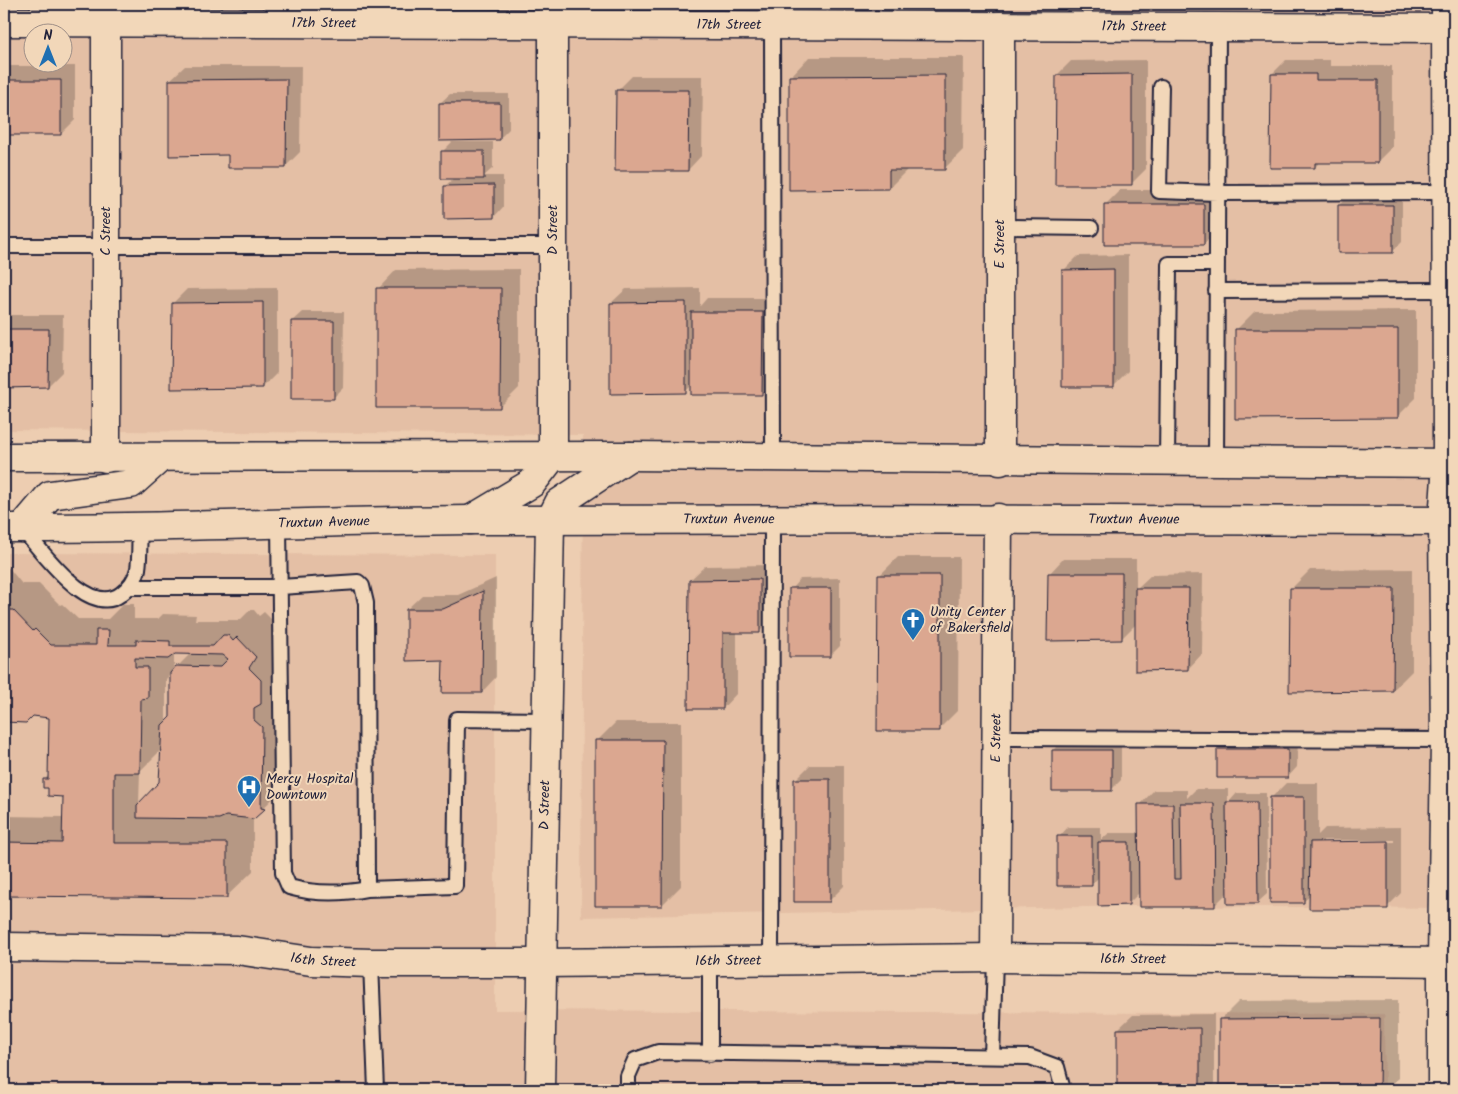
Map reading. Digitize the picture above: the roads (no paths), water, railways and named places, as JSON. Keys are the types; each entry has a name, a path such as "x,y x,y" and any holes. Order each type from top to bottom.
{"street":[{"name":"17th Street","path":"4,22 106,13 553,14 772,26 1218,27 1449,20"},
{"name":"C Street","path":"106,13 106,458"},
{"name":"D Street","path":"553,14 553,456"},
{"path":"1442,1090 1448,962 1450,740 1449,521 1451,463 1447,290 1449,20"},
{"name":"E Street","path":"1000,26 1000,461"},
{"path":"470,520 532,484 553,456"},
{"path":"550,521 559,503 630,456"},
{"path":"4,457 630,456 1000,461 1451,463"},
{"path":"13,528 50,495 131,484 160,458"},
{"name":"Truxtun Avenue","path":"13,528 140,528 470,520 550,521 772,518 1449,521"},
{"name":"E Street","path":"995,958 998,518"},
{"name":"D Street","path":"540,1090 550,521"},
{"name":"16th Street","path":"4,947 237,950 311,961 371,963 542,964 995,958 1448,962"}],"lane":[{"path":"772,26 773,458"},
{"path":"1216,462 1218,27"},
{"path":"1161,87 1159,190 1217,193 1447,192"},
{"path":"1000,227 1091,228"},
{"path":"4,246 553,246"},
{"path":"1167,462 1169,264 1217,264"},
{"path":"1216,291 1447,290"},
{"path":"771,962 772,518"},
{"path":"279,524 283,873 289,887 304,891 349,893 367,889 455,886 457,719 546,720"},
{"path":"13,528 75,588 102,601 118,597 131,587 138,570 140,528"},
{"path":"131,587 280,587 358,582 362,586 366,602 367,889"},
{"path":"997,738 1450,740"},
{"path":"992,1057 995,958"},
{"path":"710,962 710,1054"},
{"path":"371,963 376,1090"},
{"path":"628,1090 628,1076 635,1060 658,1052 1030,1057 1057,1067 1063,1090"}],"place":[{"name":"Unity Center of Bakersfield","path":"913,641"},
{"name":"Mercy Hospital Downtown","path":"249,808"}]}
